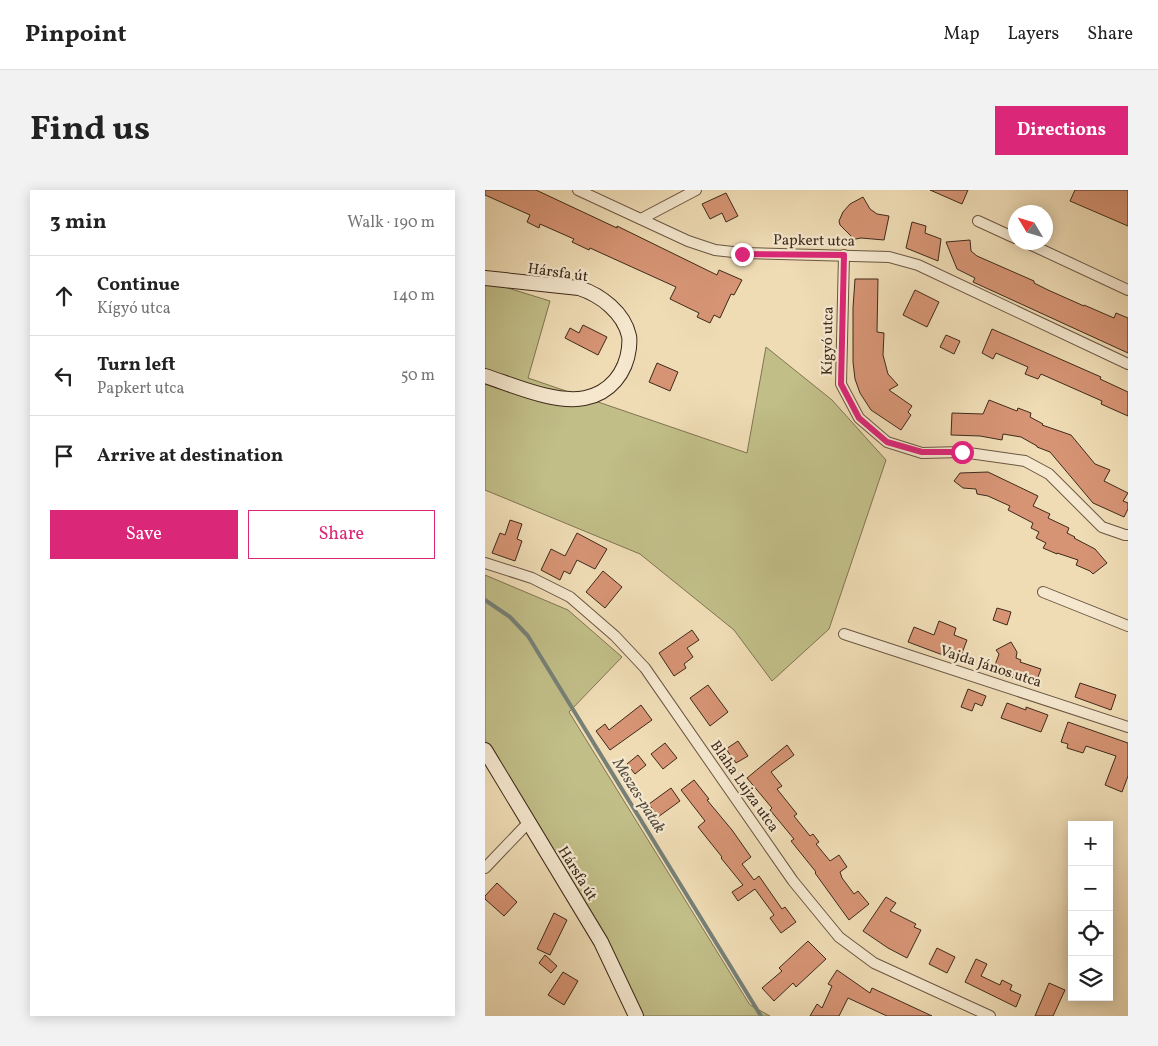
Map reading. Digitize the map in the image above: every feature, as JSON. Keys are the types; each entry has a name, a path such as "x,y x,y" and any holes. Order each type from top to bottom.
{"street":[{"name":"Papkert utca","path":"578,190 688,241 715,250 742,254 889,257 918,265 1128,364"},
{"path":"641,219 696,190"},
{"path":"978,221 1008,235"},
{"path":"1042,250 1128,290"},
{"name":"Kígyó utca","path":"844,255 841,384 859,418 887,442 922,452 962,452 1025,462 1049,474 1102,527 1128,535"},
{"name":"Hársfa út","path":"485,278 579,288 591,292 614,310 624,324 629,338 628,355 623,370 614,383 601,392 584,398 569,399 548,396 485,376"},
{"name":"Blaha Lujza utca","path":"485,563 533,578 570,597 615,636 645,668 793,881 839,937 874,963 990,1016"},
{"path":"1043,592 1128,626"},
{"name":"Vajda János utca","path":"844,634 1128,727"},
{"name":"Hársfa út","path":"485,750 601,942 636,1016"},
{"path":"485,868 528,823"}],"shaded area":[{"path":"485,281 550,301 528,378 747,453 766,347 832,400 886,460 829,629 772,681 734,630 640,554 485,490"},
{"path":"485,575 568,610 622,657 569,712 750,1005 770,1016 638,1016 485,740"}],"building":[{"path":"485,190 536,190 617,228 617,226 717,275 719,270 742,280 734,295 731,294 720,318 714,315 710,323 697,317 699,313 670,299 676,287 590,248 589,250 572,242 574,239 540,224 539,228 527,222 530,215 485,195"},
{"path":"930,190 968,190 962,204"},
{"path":"1075,190 1128,190 1128,226 1070,201"},
{"path":"726,193 738,216 726,222 722,213 710,219 702,204"},
{"path":"863,197 870,209 877,214 889,216 884,240 861,238 851,240 851,236 840,225 839,221 843,212 850,204"},
{"path":"912,222 926,226 925,233 941,239 938,261 906,248"},
{"path":"970,240 971,251 977,256 1084,306 1114,318 1116,313 1128,318 1128,353 973,282 975,278 957,269 946,242"},
{"path":"855,279 878,279 877,332 884,333 883,355 888,374 898,385 889,390 912,406 908,412 911,415 901,430 871,410 860,393 855,379 853,362 853,308"},
{"path":"915,290 939,302 927,327 903,315"},
{"path":"583,325 607,337 598,355 565,338 570,328 579,333"},
{"path":"992,329 1101,377 1100,379 1128,392 1128,416 1101,404 1102,401 1041,374 1038,379 1025,374 1028,367 996,353 993,359 982,353"},
{"path":"946,335 960,341 954,354 940,347"},
{"path":"657,363 678,372 670,391 649,382"},
{"path":"989,400 1017,411 1018,408 1031,413 1030,417 1042,425 1071,435 1095,464 1110,470 1104,481 1128,493 1123,501 1128,503 1128,509 1124,517 1093,503 1050,452 1037,447 1021,437 1003,434 1002,440 980,436 951,435 952,413 983,414"},
{"path":"988,472 1038,496 1033,506 1050,514 1048,518 1069,528 1067,533 1095,549 1107,563 1093,574 1076,565 1078,560 1043,548 1046,543 1036,538 1039,532 1031,528 1033,523 1008,510 1010,506 988,496 977,494 976,489 963,488 954,481 960,473"},
{"path":"510,520 522,524 517,539 522,541 515,561 492,553 500,533 505,535"},
{"path":"577,533 607,549 595,569 577,560 570,574 564,571 560,580 541,570 551,549 565,556"},
{"path":"603,571 622,587 605,608 586,592"},
{"path":"997,608 1011,612 1007,625 993,620"},
{"path":"939,621 956,628 954,635 967,640 959,661 908,642 914,627 934,635"},
{"path":"692,630 699,640 687,648 693,657 684,664 686,668 674,676 659,653"},
{"path":"1011,642 1017,652 1016,658 1021,660 1020,662 1041,669 1035,685 993,671 999,654 996,650"},
{"path":"1080,683 1116,695 1111,710 1075,697"},
{"path":"708,685 728,712 710,726 690,698"},
{"path":"968,689 986,696 982,706 975,703 972,711 961,707"},
{"path":"1007,703 1048,715 1041,732 1001,718"},
{"path":"641,705 652,720 610,750 596,731 605,724 609,730"},
{"path":"1068,722 1128,743 1128,776 1122,792 1105,785 1116,756 1086,746 1083,753 1067,748 1068,744 1061,742"},
{"path":"738,741 748,756 736,763 726,749"},
{"path":"665,743 677,758 663,769 651,754"},
{"path":"787,745 794,755 771,772 782,786 777,789 797,814 794,816 810,836 813,834 819,842 816,844 830,861 839,855 847,867 840,872 842,878 854,894 858,891 869,904 849,920 816,872 791,841 794,839 770,810 772,808 747,778"},
{"path":"638,755 646,765 635,774 627,764"},
{"path":"694,780 751,857 742,864 754,880 759,876 782,909 785,907 796,922 781,933 770,918 774,915 755,889 738,901 732,892 743,885 698,827 705,821 681,790"},
{"path":"671,788 680,801 658,817 649,804"},
{"path":"497,883 517,902 504,916 485,899 485,896"},
{"path":"886,897 896,903 890,911 916,924 914,927 921,930 907,958 863,931"},
{"path":"554,913 567,920 550,955 537,949"},
{"path":"808,941 826,959 796,987 793,983 774,1001 762,988 782,971 779,968"},
{"path":"937,948 955,957 947,973 929,964"},
{"path":"545,955 557,966 551,973 539,963"},
{"path":"976,959 987,964 981,976 1000,985 1002,980 1012,985 1010,990 1021,995 1016,1007 965,982"},
{"path":"837,970 870,993 872,988 932,1016 887,1016 848,998 839,1016 810,1016 817,1004 822,1008 832,986 828,984"},
{"path":"563,972 578,981 564,1005 548,995"},
{"path":"1049,983 1065,990 1053,1016 1035,1016"}],"waterway":[{"name":"Meszes-patak","path":"485,600 510,617 528,636 761,1016"}],"route":[{"path":"742,254 844,255 841,384 859,418 887,442 922,452 962,452"}]}
